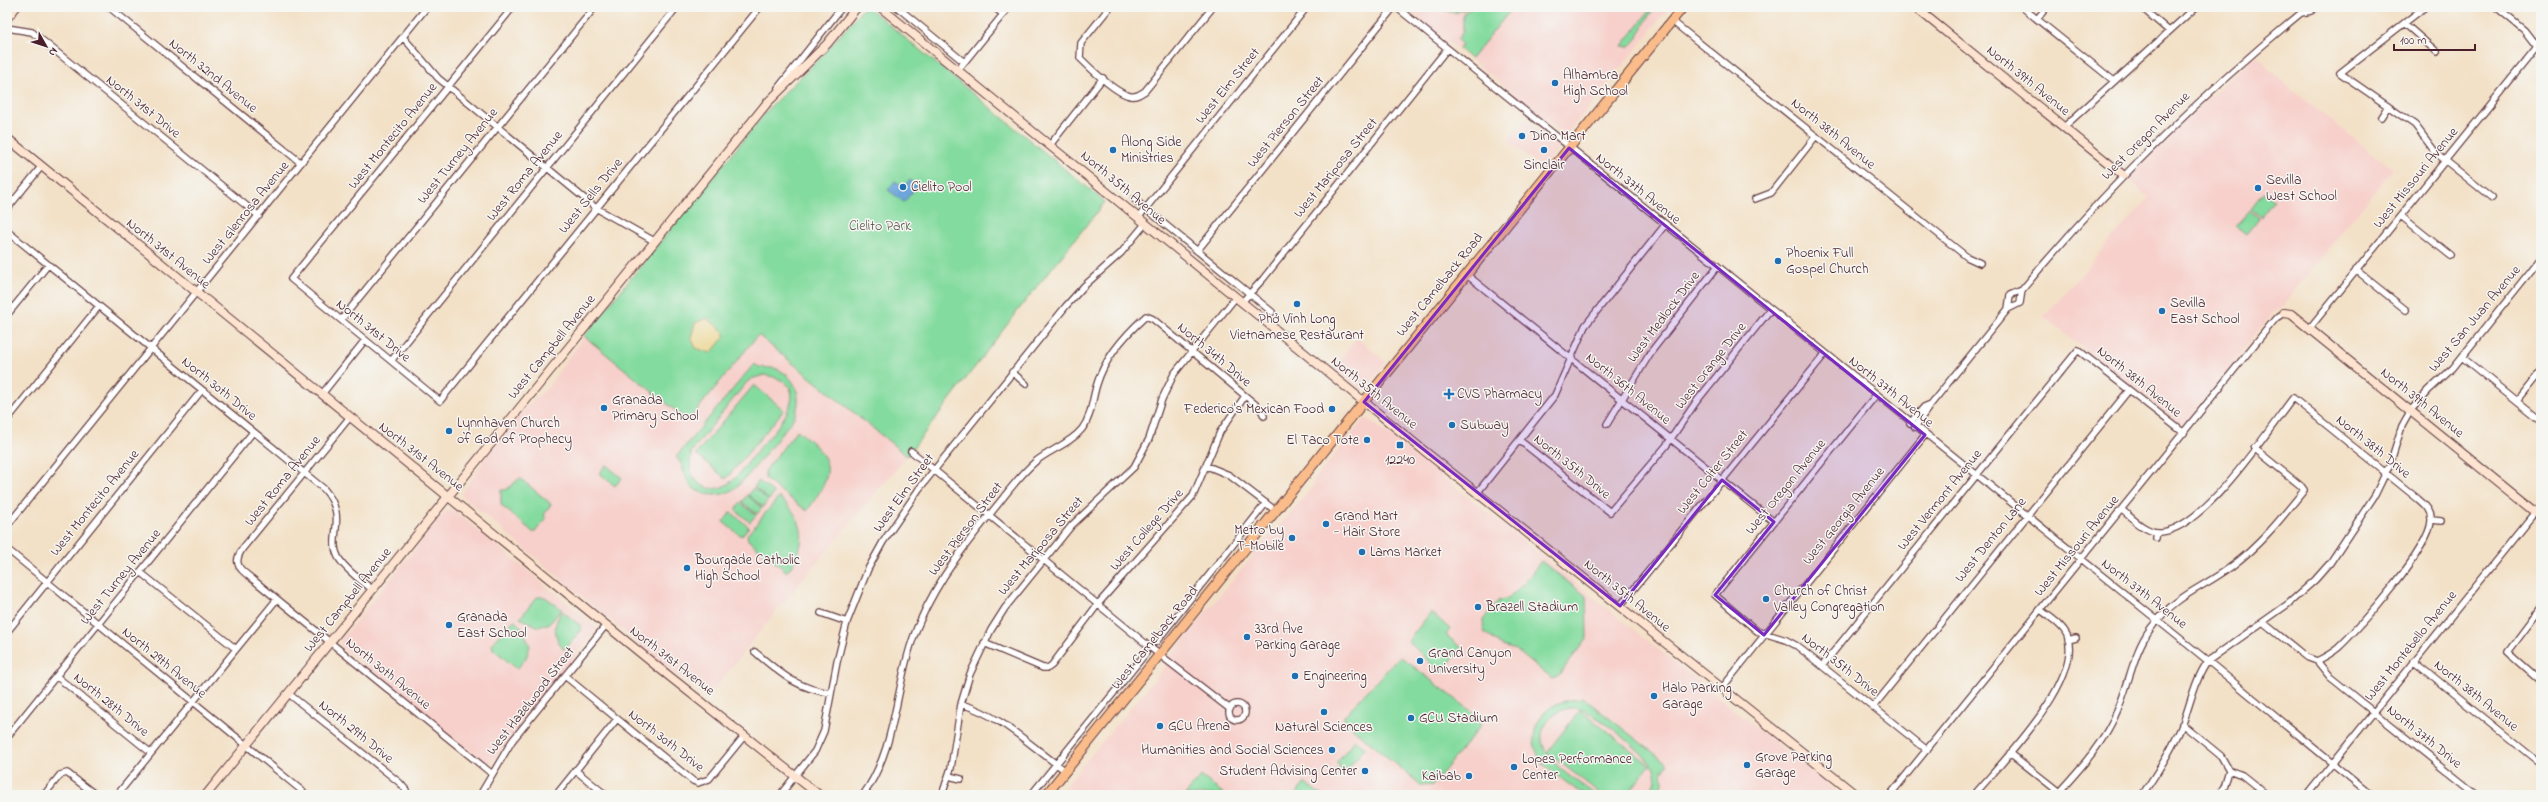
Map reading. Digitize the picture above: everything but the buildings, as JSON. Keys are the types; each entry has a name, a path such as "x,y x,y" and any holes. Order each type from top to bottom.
{"main road":[{"name":"West Camelback Road","path":"1046,795 1683,7"}],"street":[{"path":"7,18 16,7"},
{"name":"North 32nd Avenue","path":"109,7 301,164"},
{"name":"West Glenrosa Avenue","path":"7,526 427,7"},
{"name":"West Montecito Avenue","path":"291,279 512,7"},
{"name":"West Turney Avenue","path":"340,320 595,7"},
{"name":"West Roma Avenue","path":"391,361 677,7"},
{"name":"West Sells Drive","path":"440,401 760,7"},
{"name":"West Campbell Avenue","path":"206,795 767,103 842,7"},
{"name":"West Campbell Avenue","path":"767,103 827,44 857,7"},
{"name":"North 35th Avenue","path":"880,7 1364,402 1856,795"},
{"path":"897,7 964,62"},
{"path":"994,7 1003,14"},
{"path":"958,70 1009,7"},
{"path":"1110,7 1081,43 1080,58 1127,95 1136,96 1145,91 1213,7"},
{"name":"West Elm Street","path":"1138,218 1307,7"},
{"name":"North 37th Avenue","path":"1395,7 1824,354 2208,661 2371,795"},
{"name":"West Pierson Street","path":"1197,251 1395,7"},
{"name":"North 39th Avenue","path":"1915,7 2123,175"},
{"path":"2022,7 2114,81"},
{"path":"2037,19 2047,7"},
{"path":"2141,7 2169,31"},
{"path":"2064,127 2196,7"},
{"name":"West Oregon Avenue","path":"2008,309 2010,295 2022,290 2123,175 2210,90 2300,13 2304,7"},
{"name":"West Oregon Avenue","path":"2300,13 2311,11 2317,7"},
{"path":"2425,7 2340,74 2419,127 2434,150 2445,161 2492,198"},
{"path":"2496,7 2519,25 2540,47"},
{"name":"North 38th Avenue","path":"1672,21 1967,257 1980,263"},
{"path":"2404,24 2437,52"},
{"name":"North 31st Drive","path":"7,28 32,32 259,216"},
{"path":"403,37 412,44 438,78 596,208 654,241"},
{"name":"West Missouri Avenue","path":"2309,329 2445,161 2540,47"},
{"name":"West Mariposa Street","path":"942,795 949,776 961,704 970,674 984,643 1004,608 1082,514 1134,467 1149,439 1162,399 1174,374 1191,351 1239,299 1249,293 1447,49"},
{"path":"1050,145 1104,78"},
{"path":"2380,117 2388,106"},
{"path":"1755,199 1771,193 1816,136"},
{"name":"North 31st Avenue","path":"7,138 606,625 819,795"},
{"path":"7,209 41,167"},
{"name":"North 35th Avenue","path":"1134,199 1272,312"},
{"path":"2401,216 2451,256"},
{"name":"West Elm Street","path":"780,795 815,751 824,731 847,622 868,569 907,504 1074,296 1121,253 1145,224"},
{"path":"1477,493 1555,395 1578,338 1591,317 1665,225"},
{"name":"North 30th Drive","path":"7,231 324,489 335,505 338,518 335,547 340,559 373,590"},
{"name":"West San Juan Avenue","path":"2142,795 2182,724 2202,669 2208,661 2264,623 2315,580 2330,563 2363,516 2386,473 2402,426 2410,410 2462,357 2541,258"},
{"path":"7,315 48,265"},
{"name":"West Medlock Drive","path":"1607,424 1655,346 1717,267"},
{"path":"2356,270 2406,310"},
{"name":"North 36th Avenue","path":"1467,275 1774,522"},
{"name":"North 31st Drive","path":"291,279 440,401"},
{"name":"West Oregon Avenue","path":"1915,427 1931,404 2008,309 2021,300 2022,290"},
{"path":"7,420 100,306"},
{"name":"West Orange Drive","path":"1610,512 1671,439 1696,402 1770,310"},
{"name":"North 39th Avenue","path":"2284,313 2291,314 2538,514"},
{"name":"West Missouri Avenue","path":"1890,795 2276,318 2284,313"},
{"name":"West Pierson Street","path":"864,795 873,782 886,752 901,679 919,622 940,583 989,515 1035,463 1082,430 1090,413 1097,383 1104,367 1126,335 1146,316"},
{"name":"North 34th Drive","path":"1146,316 1245,396 1260,409 1264,416"},
{"path":"322,394 366,340"},
{"name":"North 38th Avenue","path":"2078,350 2184,433"},
{"name":"West Vermont Avenue","path":"1822,666 2078,350"},
{"name":"West Colter Street","path":"1620,606 1824,354"},
{"path":"2462,357 2541,421"},
{"path":"2517,401 2541,371"},
{"path":"1012,372 1026,384"},
{"name":"West Montecito Avenue","path":"7,632 202,390"},
{"name":"West Denton Lane","path":"1873,707 2129,390"},
{"name":"West Oregon Avenue","path":"1715,595 1876,395"},
{"name":"West College Drive","path":"984,643 1048,668 1098,604 1186,505 1197,490 1220,432 1245,396"},
{"name":"North 38th Drive","path":"2254,448 2293,398 2427,507 2432,520"},
{"name":"West Oregon Avenue","path":"1910,423 1924,407 1931,404"},
{"name":"West Roma Avenue","path":"236,560 244,548 350,417"},
{"name":"West Turney Avenue","path":"7,737 253,432"},
{"name":"West Georgia Avenue","path":"1722,688 1925,435"},
{"name":"North 35th Drive","path":"1519,440 1610,512"},
{"path":"2010,753 2059,792 2089,757 2107,730 2126,690 2137,651 2157,620 2172,604 2242,558 2271,530 2304,490 2254,448 2225,487 2210,502 2175,527 2157,535 2140,525 2122,510"},
{"path":"911,451 1098,604 1230,709"},
{"path":"1207,466 1228,475 1276,511"},
{"name":"West Camelback Road","path":"1156,642 1266,503"},
{"name":"West Montebello Avenue","path":"2306,795 2414,661 2538,514"},
{"path":"2317,661 2338,648 2382,600 2427,536 2432,520 2441,521"},
{"name":"North 29th Avenue","path":"7,549 307,795"},
{"name":"North 30th Avenue","path":"236,560 241,570 491,773"},
{"path":"140,572 236,649"},
{"name":"West Camelback Road","path":"1210,574 1219,581"},
{"name":"North 35th Drive","path":"1715,595 1764,635 1792,643 1927,750"},
{"path":"117,795 277,599"},
{"path":"2541,608 2508,652 2541,681"},
{"path":"1974,795 2038,718 2054,694 2070,657 2068,640 2060,625 2041,610"},
{"path":"820,613 847,622"},
{"name":"North 37th Drive","path":"2264,623 2306,658 2317,661 2330,677 2477,795"},
{"name":"West Hazelwood Street","path":"480,795 491,773 512,740 606,625"},
{"path":"2068,640 2076,638"},
{"path":"755,652 792,682 811,690 831,693"},
{"name":"West Camelback Road","path":"1031,795 1146,653"},
{"name":"North 38th Avenue","path":"2414,661 2541,764"},
{"name":"North 28th Drive","path":"56,676 151,753"},
{"name":"North 30th Drive","path":"565,676 693,781 698,783 709,779 745,735"},
{"name":"North 29th Drive","path":"289,694 405,793"},
{"path":"961,704 986,713 1010,728 1066,771"},
{"path":"1103,706 1112,713"},
{"path":"556,795 617,719"},
{"path":"2182,724 2221,756 2229,770 2242,775 2267,795"},
{"path":"575,770 606,795"},
{"path":"2218,795 2229,770"},
{"path":"44,795 60,775 65,773 73,776 96,795"},
{"path":"949,776 961,779"}],"highlighted area":[{"path":"1569,148 1925,435 1764,635 1715,595 1774,522 1722,480 1620,606 1364,402"}],"shaded area":[{"name":"Alhambra High School","path":"1404,7 1670,7 1568,133 1562,136 1557,132 1555,127 1519,102 1517,96"},
{"path":"2257,55 2277,78 2393,169 2286,301 2285,307 2273,313 2185,423 2180,425 2044,317 2149,197 2127,178 2197,108"},
{"path":"1525,119 1557,146 1557,152 1543,169 1508,141"},
{"path":"758,335 907,456 777,610 709,696 672,672 461,495 486,457 532,401 545,391 584,336 688,421"},
{"path":"1357,338 1386,362 1366,388 1361,389 1334,367"},
{"name":"Grand Canyon University","path":"1364,419 1369,419 1492,516 1840,795 1058,795 1163,669 1173,652 1265,541 1313,486 1314,480"},
{"path":"451,508 597,628 489,765 481,761 340,646 341,640 445,512"}],"green space":[{"path":"1435,7 1470,7 1454,13"},
{"path":"1474,7 1513,7 1471,59 1459,49 1462,45 1457,39 1463,32 1463,13"},
{"path":"1652,7 1656,7 1636,40 1628,47 1622,46"},
{"name":"Cielito Park","path":"864,8 870,9 1105,202 1019,309 907,456 758,335 688,421 584,336 771,106 820,58"},
{"path":"2264,192 2274,200 2261,217 2251,209"},
{"path":"2249,210 2259,218 2246,234 2236,226"},
{"path":"754,364 759,367 777,369 784,373 795,385 798,400 795,415 791,422 753,470 731,491 712,495 697,491 687,480 681,464 676,457","holes":["764,375 781,380 790,388 792,398 788,409 782,421 741,472 727,485 717,488 707,488 695,480 690,471 691,452 746,383 751,379"]},
{"path":"754,385 784,410 726,479 696,454"},
{"path":"797,430 810,440 819,450 825,459 827,467 823,486 807,511 765,479 765,471"},
{"path":"606,465 622,478 615,486 599,473"},
{"path":"520,478 551,504 544,515 546,519 534,533 501,505 501,490 506,490"},
{"path":"759,481 774,493 769,500 754,487"},
{"path":"753,488 768,500 763,507 748,495"},
{"path":"747,495 762,508 757,514 742,502"},
{"path":"779,497 795,514 801,533 799,552 787,572 748,540 747,535"},
{"path":"741,503 756,515 750,522 735,510"},
{"path":"731,512 749,527 741,536 723,522"},
{"path":"1541,561 1586,596 1587,638 1559,675 1552,679 1516,650 1502,646 1484,632 1483,620 1498,601 1510,597 1525,582"},
{"path":"537,597 545,597 562,609 550,623 539,627 520,618"},
{"path":"562,611 581,626 581,631 564,650 556,636 557,621"},
{"path":"1431,612 1450,629 1446,635 1462,648 1441,674 1408,641"},
{"path":"514,620 522,628 530,646 526,658 517,669 493,649 492,644"},
{"name":"GCU Stadium","path":"1400,656 1475,714 1481,725 1433,785 1422,786 1344,721 1344,716"},
{"path":"1582,697 1668,764 1663,771 1662,770 1663,782 1660,795 1650,795 1652,792 1649,795 1646,794 1654,784 1655,772 1644,756 1633,745 1607,725 1584,710 1572,708 1558,712 1549,720 1543,731 1542,743 1547,753 1555,763 1576,781 1596,795 1578,791 1553,773 1544,764 1539,757 1535,746 1534,735 1536,725 1541,716 1557,704 1568,700 1579,700"},
{"path":"1580,710 1650,765 1627,795 1602,795 1547,752"},
{"path":"1355,740 1365,748 1341,777 1335,772 1340,766 1336,763"},
{"path":"1201,776 1225,795 1185,795"},
{"path":"1305,783 1321,795 1295,795"}],"sand":[{"path":"707,318 724,332 724,337 711,353 696,348 691,338 695,323"}],"water":[{"path":"910,180 917,186 904,202 888,190 895,181 904,187"}],"place":[{"name":"Alhambra High School","path":"1555,83"},
{"name":"Dino Mart","path":"1522,136"},
{"name":"Along Side Ministries","path":"1113,150"},
{"name":"Sinclair","path":"1544,150"},
{"name":"Cielito Pool","path":"903,187"},
{"name":"Sevilla West School","path":"2258,188"},
{"name":"Phoenix Full Gospel Church","path":"1778,261"},
{"name":"Phở Vĩnh Long Vietnamese Restaurant","path":"1297,304"},
{"name":"Sevilla East School","path":"2162,311"},
{"name":"CVS Pharmacy","path":"1449,394"},
{"name":"Granada Primary School","path":"604,408"},
{"name":"Federico's Mexican Food","path":"1332,409"},
{"name":"Subway","path":"1452,425"},
{"name":"Lynnhaven Church of God of Prophecy","path":"449,431"},
{"name":"El Taco Tote","path":"1367,440"},
{"name":"12240","path":"1400,445"},
{"name":"Grand Mart - Hair Store","path":"1326,524"},
{"name":"Metro by T-Mobile","path":"1292,538"},
{"name":"Lams Market","path":"1362,552"},
{"name":"Bourgade Catholic High School","path":"687,568"},
{"name":"Church of Christ Valley Congregation","path":"1766,599"},
{"name":"Brazell Stadium","path":"1478,607"},
{"name":"Granada East School","path":"449,625"},
{"name":"33rd Ave Parking Garage","path":"1247,637"},
{"name":"Grand Canyon University","path":"1420,661"},
{"name":"Engineering","path":"1295,676"},
{"name":"Halo Parking Garage","path":"1654,696"},
{"name":"Natural Sciences","path":"1324,712"},
{"name":"GCU Stadium","path":"1411,718"},
{"name":"GCU Arena","path":"1160,726"},
{"name":"Humanities and Social Sciences","path":"1332,750"},
{"name":"Grove Parking Garage","path":"1747,765"},
{"name":"Lopes Performance Center","path":"1514,767"},
{"name":"Student Advising Center","path":"1365,771"},
{"name":"Kaibab","path":"1469,776"}]}
